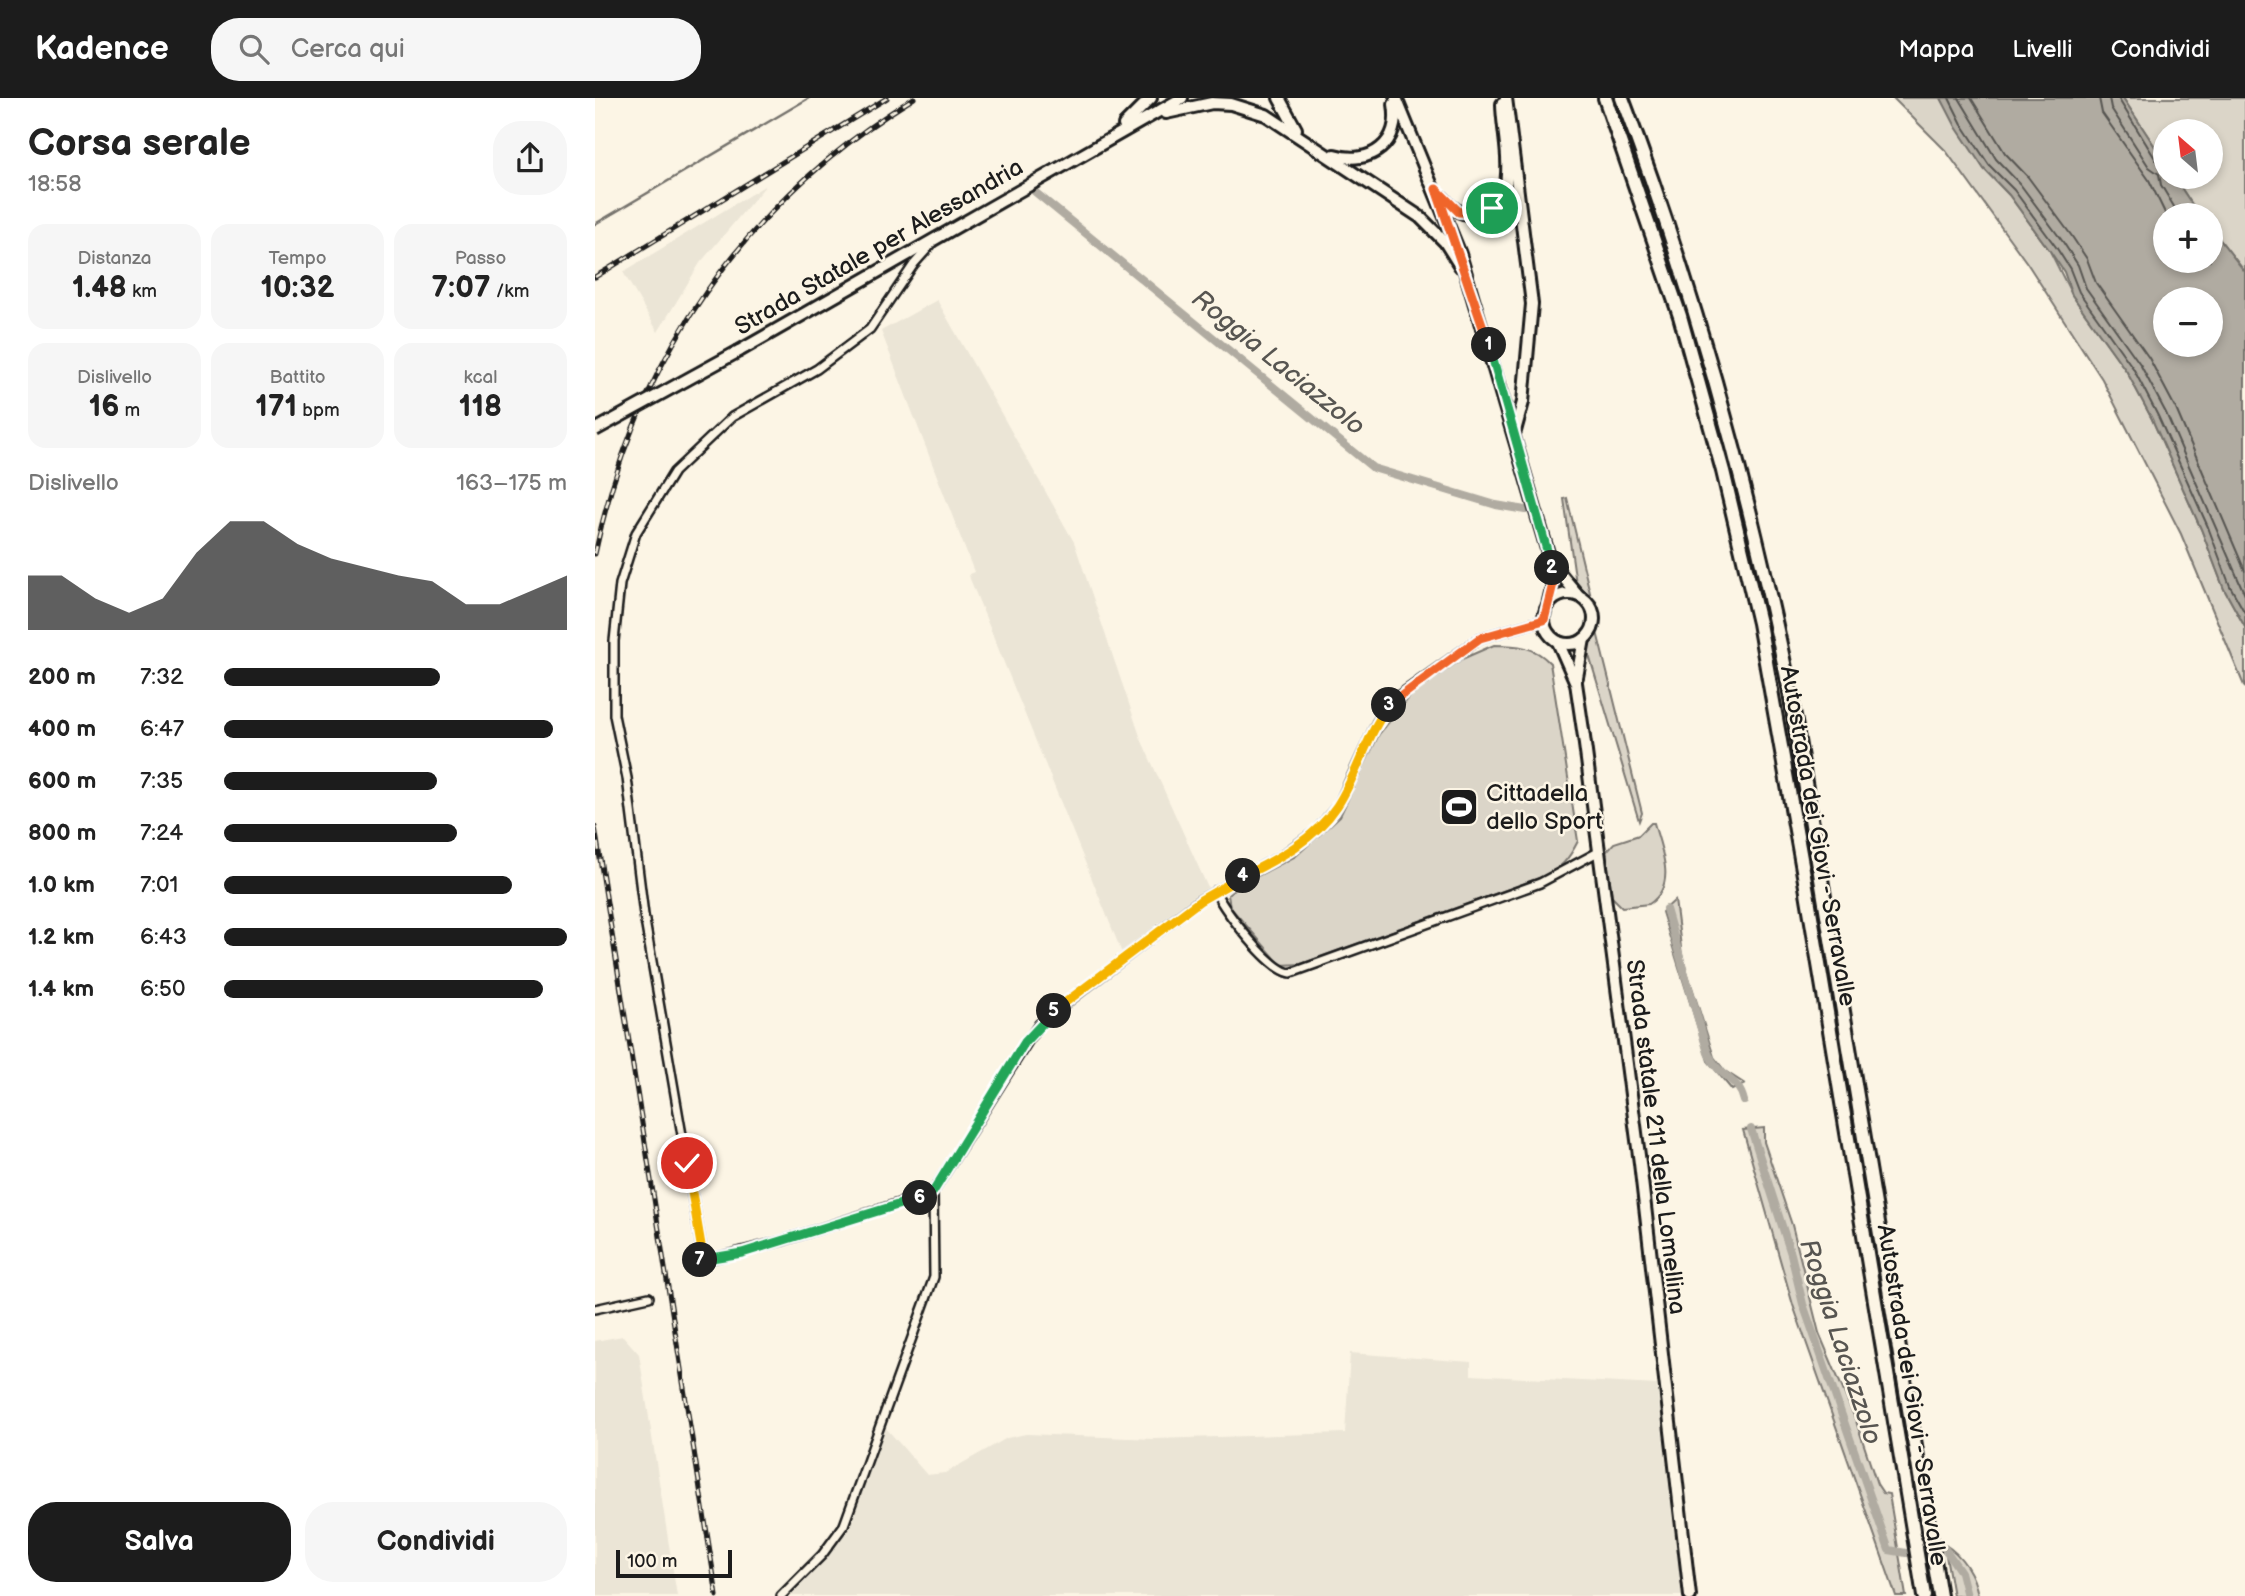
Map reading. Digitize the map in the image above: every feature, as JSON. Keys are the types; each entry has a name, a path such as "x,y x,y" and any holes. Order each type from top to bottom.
{"highway":[{"name":"Autostrada dei Giovi - Serravalle","path":"1605,98 1680,316 1723,471 1759,623 1807,892 1924,1596"},
{"name":"Autostrada dei Giovi - Serravalle","path":"1622,98 1699,323 1739,468 1772,606 1794,718 1940,1596"}],"main road":[{"path":"1103,143 1151,98"},
{"name":"Strada Statale per Alessandria","path":"595,430 739,351 1182,98"},
{"path":"1279,98 1299,134"},
{"path":"1325,152 1356,159 1377,152 1386,145 1395,126 1394,98"},
{"name":"Strada statale 211 della Lomellina","path":"1394,98 1436,189 1473,290 1551,563 1553,584 1544,620 1546,631 1558,642 1576,683 1640,1163 1690,1596"},
{"path":"1436,189 1452,208 1468,215 1482,213 1500,201 1507,181 1504,98"},
{"path":"1504,98 1532,304 1523,402 1514,434"},
{"path":"1140,122 1191,105 1231,104 1266,115 1299,134 1433,228 1455,258 1473,290"},
{"name":"Strada statale 211 della Lomellina","path":"1551,563 1590,605 1594,615 1591,631 1584,639 1576,683"},
{"path":"1548,605 1559,595 1578,595"},
{"path":"1558,642 1569,644 1584,639"}],"street":[{"path":"933,1192 755,1249 699,1262 701,1245 644,915 627,778 614,715 612,673 620,584 628,558 636,533 674,472 732,416 817,369 870,329 914,264 947,232"},
{"path":"781,1596 822,1555 844,1525 934,1277 933,1192 1039,1024 1215,891 1281,856 1329,817 1339,804 1377,722 1394,699 1480,638 1544,620"},
{"path":"1215,891 1221,904 1275,967 1291,973 1540,883 1598,852"},
{"path":"595,1309 649,1297"}],"shaded area":[{"path":"1893,98 1941,98 1984,169 2009,195 2050,251 2072,295 2127,372 2152,419 2201,529 2224,589 2245,627 2245,688 2181,534 2102,379 2027,263 1946,151"},
{"path":"2123,98 2245,98 2245,272 2223,244 2223,203 2191,203 2182,189 2223,189 2223,119 2153,119 2153,144"},
{"path":"766,185 700,263 658,332 623,272"},
{"path":"937,300 1074,542 1141,739 1208,888 1122,953 970,579 969,574 974,572 881,331"},
{"path":"1567,498 1591,597 1577,591 1564,499"},
{"path":"1596,628 1642,813 1639,821 1585,642"},
{"name":"Cittadella dello Sport","path":"1494,645 1525,648 1538,653 1550,663 1578,841 1571,853 1564,863 1542,877 1301,964 1281,965 1230,907 1228,895 1238,886 1296,856 1340,816 1379,734 1412,694 1462,659"},
{"path":"1654,823 1663,855 1663,887 1649,904 1622,907 1612,897 1606,852 1614,843 1639,835"},
{"path":"1675,900 1682,955 1714,1057 1725,1071 1745,1084 1732,1090 1708,1061 1662,912"},
{"path":"1764,1128 1764,1142 1792,1225 1819,1333 1855,1418 1877,1484 1883,1493 1889,1494 1906,1596 1896,1596 1793,1305 1743,1130"},
{"path":"623,1336 639,1354 677,1596 595,1596 595,1341"},
{"path":"1350,1353 1471,1362 1471,1375 1657,1385 1682,1596 790,1596 829,1554 848,1528 886,1428 927,1475 945,1473 1007,1438 1026,1434 1155,1439 1345,1433"},
{"path":"1944,1544 1967,1566 1978,1596 1953,1596"}],"water":[{"path":"1941,98 2123,98 2153,144 2153,189 2182,189 2191,203 2153,203 2153,273 2223,273 2223,244 2245,272 2245,627 2224,589 2201,529 2152,419 2127,372 2072,295 2064,272 2050,251 2009,195 1984,169 1956,127"}],"waterway":[{"path":"595,224 809,98"},
{"name":"Roggia Laciazzolo","path":"1035,192 1373,468 1496,505 1525,510"},
{"name":"Roggia Laciazzolo","path":"1666,909 1708,1053 1718,1068 1738,1087 1744,1101"},
{"name":"Roggia Laciazzolo","path":"1751,1129 1791,1254 1803,1304 1889,1550 1906,1553"},
{"name":"Roggia Laciazzolo","path":"1945,1549 1961,1572 1967,1596"}],"railway":[{"path":"595,277 887,98"},
{"path":"595,554 614,483 638,415 669,351 706,292 749,237 798,186 853,139 914,98"},
{"path":"595,827 717,1596"}],"place":[{"name":"Cittadella dello Sport","path":"1459,807"}],"route":[{"path":"687,1163 701,1245 699,1262 742,1253 866,1216 933,1192 1025,1042 1039,1024 1201,900 1263,867 1317,830 1339,804 1377,722 1394,699 1480,638 1544,620 1553,584 1551,563 1473,290 1436,189 1452,208 1459,212 1468,215 1492,208"}]}
